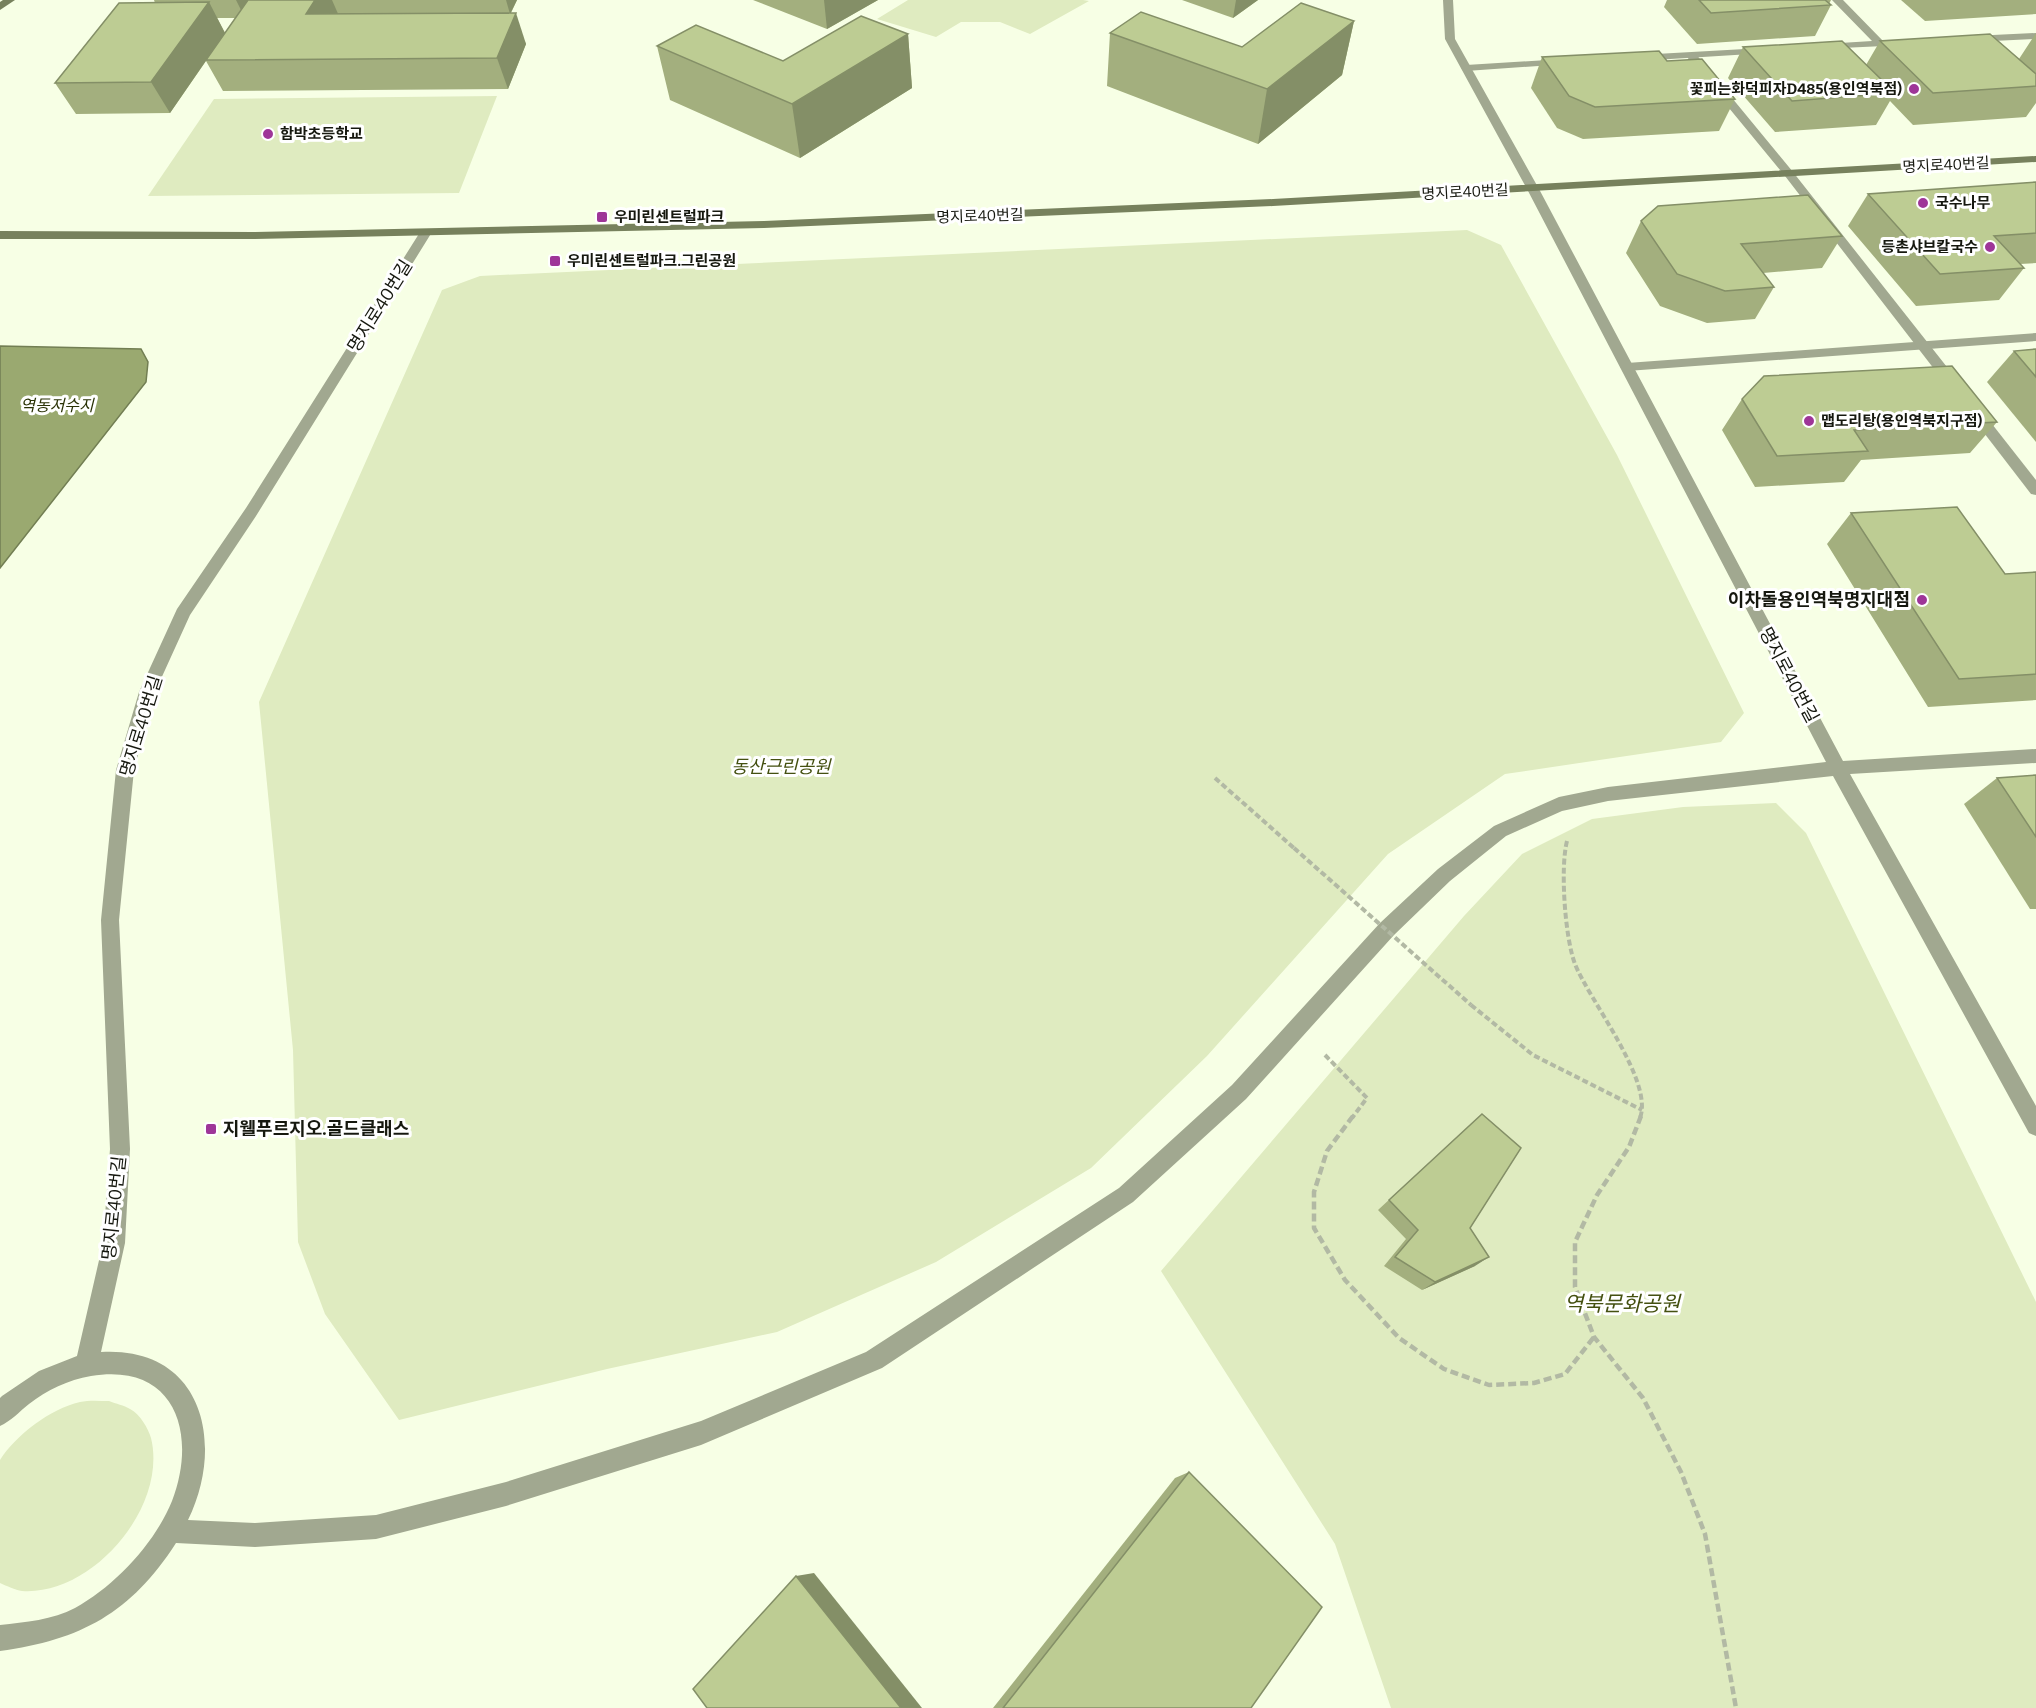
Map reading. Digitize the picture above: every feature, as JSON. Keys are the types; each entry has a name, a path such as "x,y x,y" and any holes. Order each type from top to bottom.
{"street":[{"path":"0,7 10,0"},
{"name":"명지로40번길","path":"1448,0 1450,39 1533,189 1838,768 2036,1125"},
{"path":"1837,0 1880,44"},
{"path":"1964,40 2036,36"},
{"path":"1809,48 1892,44"},
{"path":"1631,58 1774,50"},
{"path":"1690,55 1789,174 2036,490"},
{"path":"1466,68 1572,62"},
{"name":"명지로40번길","path":"0,235 159,237 598,230 1186,209 2036,159"},
{"name":"명지로40번길","path":"87,1364 114,1243 120,1149 110,920 125,770 147,692 183,613 251,512 426,232"},
{"path":"1627,367 2036,337"},
{"path":"170,1531 255,1535 376,1527 506,1494 701,1432 874,1360 1047,1250 1126,1195 1239,1092 1387,928 1444,875 1500,831 1559,804 1608,794 1838,768 2036,756"},
{"path":"0,1414 9,1404 48,1378 87,1364 129,1361 162,1374 185,1400 195,1437 190,1483 170,1531 136,1575 93,1611 44,1633 0,1638"}],"path":[{"path":"1215,778 1471,1005 1533,1055 1643,1110"},
{"path":"1576,801 1564,853 1567,926 1575,964 1631,1064 1643,1110 1629,1148 1597,1195 1575,1242 1575,1287 1594,1337 1643,1398 1681,1472 1697,1513 1705,1534 1736,1708"},
{"path":"1297,1027 1367,1098 1327,1151 1314,1192 1314,1228 1345,1280 1399,1338 1444,1369 1489,1385 1534,1383 1565,1374 1594,1337"}],"green space":[{"path":"908,0 1089,1 1030,34 1000,22 961,22 936,37 877,19"},
{"path":"497,96 459,193 148,196 214,99"},
{"name":"동산근린공원","path":"1467,230 1501,245 1617,455 1744,713 1721,742 1505,774 1388,854 1207,1056 1091,1168 936,1262 777,1332 607,1369 399,1420 325,1314 298,1242 293,1050 259,702 442,290 480,276"},
{"name":"역북문화공원","path":"1776,803 1806,833 2036,1302 2036,1708 1391,1708 1335,1544 1161,1271 1464,916 1522,854 1592,819 1683,807"},
{"path":"109,1401 134,1411 146,1426 151,1438 153,1465 148,1492 136,1518 119,1542 98,1563 74,1579 48,1589 22,1591 0,1583 0,1460 24,1433 57,1410 80,1402"}],"water":[{"name":"역동저수지","path":"0,346 141,349 148,362 146,382 0,568"}],"building":[{"path":"248,0 315,0 306,14 516,13 497,58 206,60"},
{"path":"1699,0 1825,0 1831,5 1711,13"},
{"path":"209,2 151,82 55,83 119,3"},
{"path":"1301,3 1354,21 1267,89 1110,33 1141,12 1242,47"},
{"path":"861,16 908,34 792,104 657,46 696,25 783,61"},
{"path":"1990,34 2036,74 2036,86 1933,93 1880,41"},
{"path":"1842,41 1895,93 1792,101 1743,47"},
{"path":"1659,51 1667,61 1702,59 1735,99 1595,107 1569,96 1542,57"},
{"path":"2036,182 2036,233 1994,236 2024,268 1940,274 1868,194"},
{"path":"1808,195 1842,236 1741,244 1774,287 1725,291 1677,274 1641,221 1658,206"},
{"path":"2036,349 2036,377 2014,351"},
{"path":"1952,366 1997,422 1854,430 1868,451 1777,456 1742,399 1764,376"},
{"path":"1957,507 2005,574 2036,572 2036,674 1959,679 1851,513"},
{"path":"2036,775 2036,837 1997,778"},
{"path":"1482,1114 1521,1148 1470,1228 1489,1257 1435,1282 1395,1257 1418,1230 1389,1200"},
{"path":"1189,1472 1322,1607 1251,1708 1003,1708"},
{"path":"796,1576 901,1708 707,1708 693,1689"}],"place":[{"name":"꽃피는화덕피자D485(용인역북점)","path":"1914,89"},
{"name":"함박초등학교","path":"268,134"},
{"name":"국수나무","path":"1923,203"},
{"name":"우미린센트럴파크","path":"602,217"},
{"name":"등촌샤브칼국수","path":"1990,247"},
{"name":"우미린센트럴파크.그린공원","path":"555,261"},
{"name":"맵도리탕(용인역북지구점)","path":"1809,421"},
{"name":"이차돌용인역북명지대점","path":"1922,600"},
{"name":"지웰푸르지오.골드클래스","path":"211,1129"}]}
